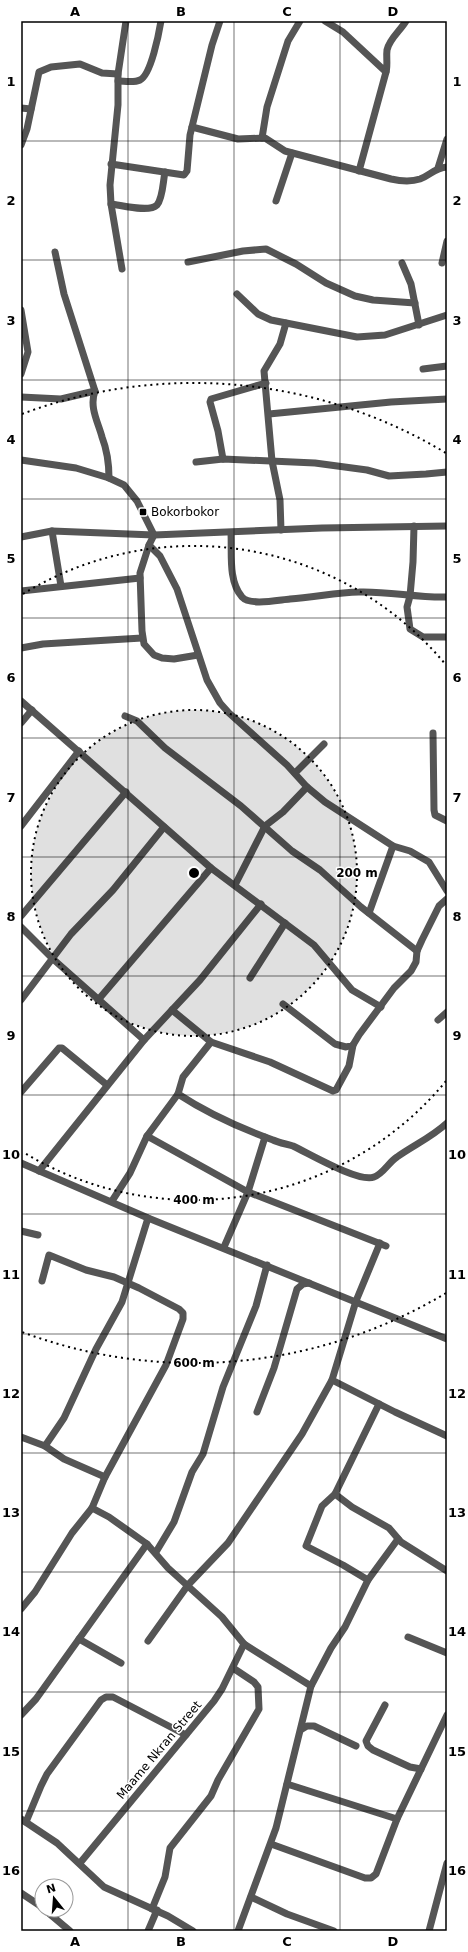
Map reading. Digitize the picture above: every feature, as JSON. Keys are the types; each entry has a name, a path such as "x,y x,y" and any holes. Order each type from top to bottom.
{"street":[{"path":"122,269 111,204 110,185 118,104 118,78 126,21"},
{"path":"21,145 31,109 36,76 39,72 44,69 80,64 118,78 140,80 144,76 156,44 161,21"},
{"path":"111,164 184,174 187,171 187,156 192,127 212,46 220,21"},
{"path":"324,21 343,32 386,72"},
{"path":"359,171 386,72 388,61 387,50 392,40 406,21"},
{"path":"262,138 267,107 288,41 301,22"},
{"path":"21,108 31,109"},
{"path":"192,127 231,138 262,138 292,153 359,171 405,181 421,179 438,168 447,167"},
{"path":"438,168 447,139"},
{"path":"276,201 292,153"},
{"path":"111,204 145,208 151,208 157,205 164,172"},
{"path":"442,263 447,241"},
{"path":"188,262 243,251 266,249 296,264 326,283 355,296 364,299 415,303"},
{"path":"55,252 64,294 94,391 92,397 94,411 108,457 110,478"},
{"path":"402,263 411,284 419,325"},
{"path":"237,294 262,316 286,324 366,338 385,335 447,315"},
{"path":"21,310 28,352 21,374"},
{"path":"281,530 280,500 272,461 264,372 266,366 280,344 286,324"},
{"path":"423,369 447,366"},
{"path":"223,459 218,430 210,402 211,400 266,383"},
{"path":"21,396 37,399 66,398 94,391"},
{"path":"268,414 384,403 447,399"},
{"path":"196,462 223,459 333,465 389,476 447,472"},
{"path":"21,460 76,468 110,478 124,485 131,492 154,535"},
{"path":"414,526 408,607 410,629 423,637 447,637"},
{"path":"21,537 52,531 154,535 447,526"},
{"path":"52,531 61,586"},
{"path":"231,533 233,582 243,598 252,602 310,598 337,593 359,592 419,598 447,597"},
{"path":"154,535 141,569 142,638 148,650 162,658 174,659 198,655"},
{"path":"149,545 160,556 178,589 198,655 210,687 220,703 295,773 306,787 341,814 393,846 410,851 429,862 447,891"},
{"path":"21,591 140,578"},
{"path":"21,648 42,644 142,638"},
{"path":"21,701 211,868 314,945 352,990 381,1007"},
{"path":"21,723 32,710"},
{"path":"125,716 137,721 165,748 241,806 292,851 334,881 369,913 417,951"},
{"path":"433,733 434,810 436,815 447,821"},
{"path":"295,773 324,744"},
{"path":"21,826 79,752"},
{"path":"235,885 265,826 283,812 306,787"},
{"path":"21,916 126,792"},
{"path":"21,1000 71,934 113,890 164,828"},
{"path":"369,913 393,846"},
{"path":"98,1000 211,868"},
{"path":"172,1010 211,1042 270,1062 333,1091 336,1090 349,1066 353,1045 394,988 410,971 416,962 417,951 439,906 447,899"},
{"path":"40,1172 107,1085 144,1040 227,948 261,904"},
{"path":"250,978 285,923"},
{"path":"21,927 53,959 144,1040"},
{"path":"283,1004 335,1044 346,1046 353,1045"},
{"path":"438,1020 447,1012"},
{"path":"112,1201 130,1173 147,1136 178,1094 184,1076 211,1042"},
{"path":"21,1092 59,1048 62,1048 107,1085"},
{"path":"178,1094 197,1107 265,1137 291,1145 353,1175 368,1178 375,1177 398,1156 432,1136 447,1123"},
{"path":"147,1136 248,1192 383,1245 356,1301 332,1380 302,1434 228,1543 188,1585 148,1641"},
{"path":"224,1247 248,1192 265,1137"},
{"path":"21,1163 112,1201 148,1218 224,1247 309,1284 356,1301 447,1339"},
{"path":"45,1446 64,1418 96,1349 122,1302 148,1218"},
{"path":"21,1231 38,1235"},
{"path":"21,1609 35,1592 72,1533 92,1508 104,1476 166,1365 183,1319 183,1313 180,1309 139,1288 114,1277 74,1266 49,1254 42,1281"},
{"path":"156,1552 174,1522 192,1472 203,1454 223,1387 256,1306 268,1265"},
{"path":"257,1412 274,1368 297,1289 303,1284 309,1284"},
{"path":"332,1380 447,1436"},
{"path":"368,1580 306,1546 322,1506 335,1494 379,1404"},
{"path":"21,1437 45,1446 64,1459 104,1476"},
{"path":"335,1494 352,1507 389,1528 398,1539 447,1571"},
{"path":"92,1508 109,1517 156,1552 164,1564 222,1617 244,1644 311,1686"},
{"path":"238,1931 271,1844 297,1741 302,1729 304,1709 311,1686 368,1580 398,1539"},
{"path":"21,1715 36,1699 147,1544"},
{"path":"408,1637 447,1653"},
{"path":"79,1639 121,1663"},
{"name":"Maame Nkran Street","path":"80,1863 222,1689 244,1644"},
{"path":"148,1931 165,1878 170,1848 211,1796 218,1780 259,1708 258,1687 254,1682 233,1668"},
{"path":"186,1735 113,1697 106,1697 101,1700 47,1774 24,1820 57,1843 104,1887 155,1909 193,1931"},
{"path":"385,1705 366,1741 368,1746 373,1750 410,1767 421,1769"},
{"path":"271,1844 365,1878 371,1878 376,1874 397,1819 447,1715"},
{"path":"302,1729 307,1726 314,1726 356,1746"},
{"path":"287,1784 397,1819"},
{"path":"429,1931 447,1862"},
{"path":"21,1893 34,1902"},
{"path":"251,1897 287,1914 334,1931"},
{"path":"55,1918 70,1931"}],"place":[{"name":"Bokorbokor","path":"143,512"}]}
